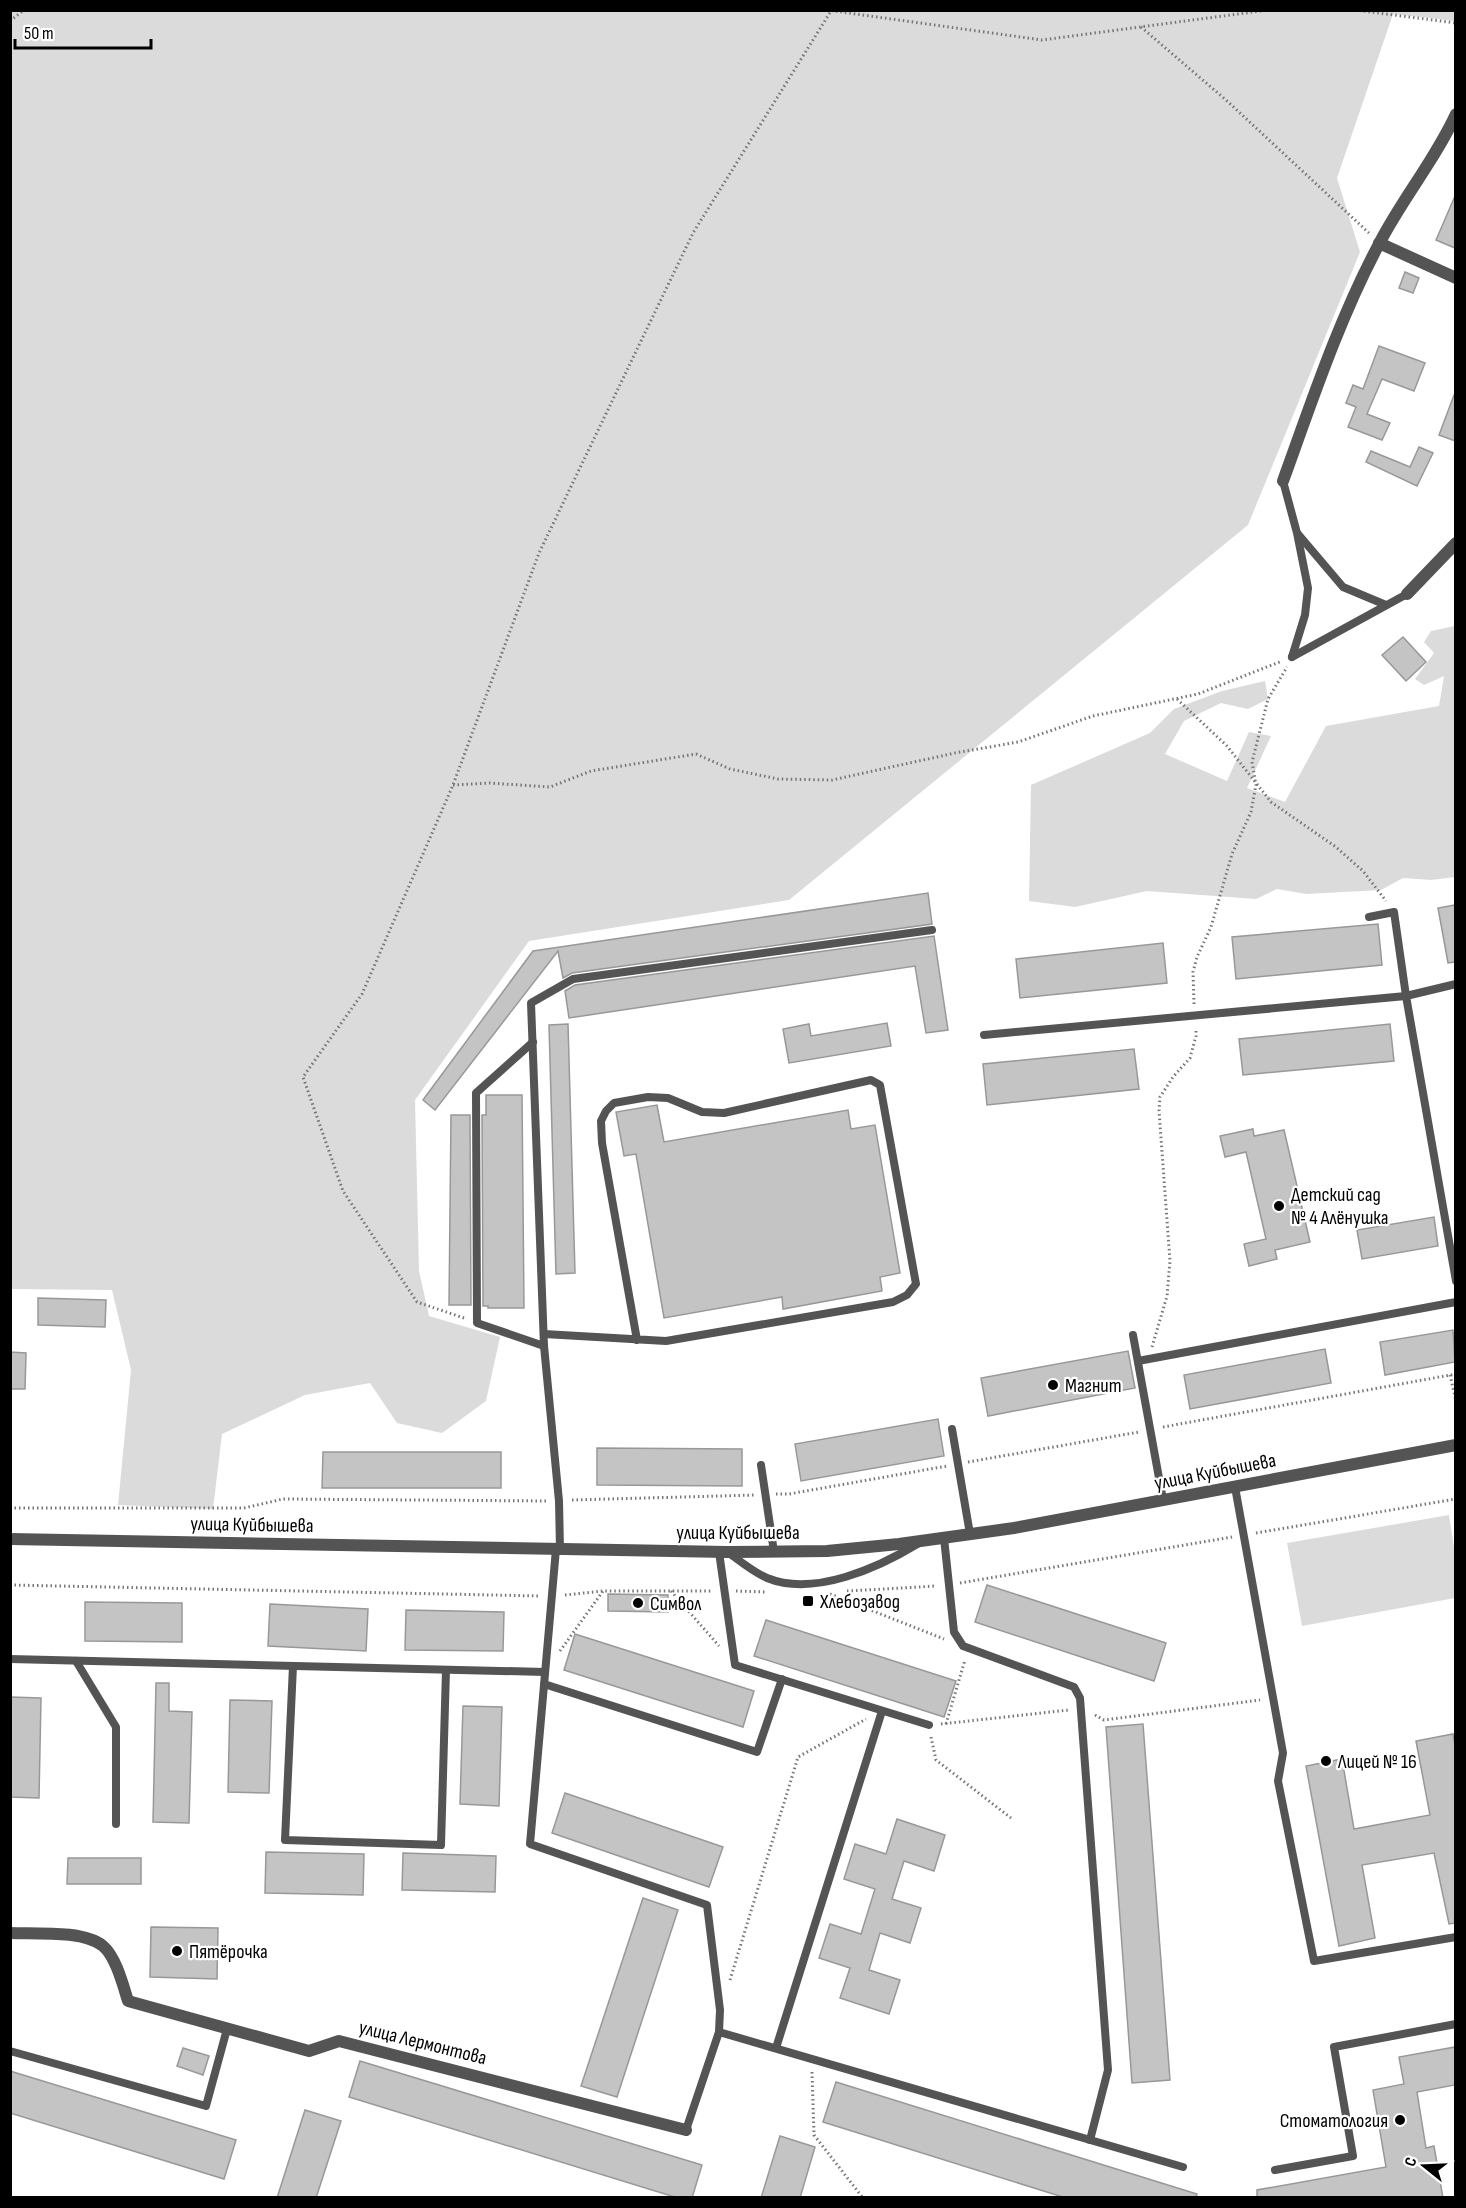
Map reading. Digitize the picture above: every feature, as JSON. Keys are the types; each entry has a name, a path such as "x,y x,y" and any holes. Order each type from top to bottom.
{"street":[{"path":"1283,480 1337,333 1379,243 1447,134 1455,114"},
{"path":"1379,243 1455,278"},
{"path":"1407,594 1455,543"},
{"name":"улица Куйбышева","path":"10,1539 723,1552 827,1551 970,1534 1455,1445"},
{"name":"улица Лермонтова","path":"10,1933 81,1936 103,1946 118,1969 128,2001 309,2051 339,2042 686,2130"}],"lane":[{"path":"1283,480 1308,588 1305,615 1292,657"},
{"path":"1297,533 1343,587 1386,605"},
{"path":"1292,657 1407,594"},
{"path":"1369,917 1394,912 1406,996 1455,1281"},
{"path":"686,2130 719,2032 720,2010 707,1905 530,1844 558,1549 558,1501 544,1346 531,1003 573,979 932,930"},
{"path":"984,1035 1406,996 1455,984"},
{"path":"532,1042 476,1093 477,1323 544,1346"},
{"path":"544,1334 637,1340 666,1341 893,1302 907,1295 916,1284 880,1085 871,1080 724,1113 702,1112 668,1098 648,1097 614,1103 606,1111 602,1121 602,1143 637,1340"},
{"path":"1138,1361 1455,1302"},
{"path":"1133,1335 1163,1500"},
{"path":"952,1429 970,1534"},
{"path":"761,1465 774,1552"},
{"path":"1235,1487 1282,1753 1278,1781 1314,1961 1455,1937"},
{"path":"944,1538 954,1632 966,1647 1074,1687 1080,1698 1108,2070 1090,2140"},
{"path":"723,1552 770,1579 810,1585 890,1561 922,1541"},
{"path":"723,1552 735,1665 929,1725"},
{"path":"10,1659 545,1672"},
{"path":"76,1661 116,1727 116,1824"},
{"path":"292,1666 285,1840 441,1845 446,1670"},
{"path":"544,1684 757,1752 782,1679"},
{"path":"776,2048 882,1711"},
{"path":"1275,2170 1353,2156 1334,2047 1455,2024"},
{"path":"10,2051 206,2106 227,2029"},
{"path":"719,2032 1183,2167"}],"path":[{"path":"10,21 24,10"},
{"path":"477,1323 417,1302 343,1191 303,1077 362,994 453,785 539,553 693,233 829,11 1042,39 1268,10"},
{"path":"1355,10 1402,13 1455,23"},
{"path":"1141,27 1226,100 1379,243"},
{"path":"453,785 489,783 550,787 591,771 696,754 730,770 778,779 832,780 955,753 1018,742 1093,716 1198,694 1292,657"},
{"path":"1177,699 1227,746 1270,802 1336,847 1363,871 1394,912"},
{"path":"10,1508 244,1508 284,1499 558,1501 789,1494 1455,1374"},
{"path":"1450,1376 1455,1401"},
{"path":"545,1672 603,1591"},
{"path":"671,1591 735,1665"},
{"path":"825,1592 966,1647 946,1724"},
{"path":"1011,1818 936,1760 929,1725 1081,1708 1104,1720 1273,1698"},
{"path":"720,2010 798,1757 882,1711"},
{"path":"811,2058 814,2135 863,2198"}],"shaded area":[{"path":"11,10 1455,11 1455,21 1393,14 1337,178 1360,252 1248,525 789,900 529,941 415,1100 419,1271 429,1316 500,1337 486,1401 442,1433 397,1423 370,1383 305,1395 222,1434 213,1509 118,1505 131,1370 112,1290 11,1289"},
{"path":"1455,626 1455,877 1431,880 1403,878 1381,890 1306,894 1277,889 1256,899 1147,891 1075,907 1029,901 1031,785 1150,733 1174,709 1222,691 1265,681 1268,699 1248,709 1221,703 1184,721 1165,754 1227,781 1249,732 1271,736 1247,788 1285,802 1326,726 1439,706 1444,676 1424,685 1415,679 1434,653 1424,642 1431,631"},
{"path":"1449,1515 1455,1554 1455,1598 1302,1626 1287,1543"}],"building":[{"path":"1455,196 1455,248 1436,240"},
{"path":"1405,272 1419,278 1413,293 1399,288"},
{"path":"1379,346 1425,363 1414,391 1382,379 1367,414 1390,423 1382,440 1348,427 1356,407 1346,403 1353,385 1363,389"},
{"path":"1455,395 1455,441 1439,435"},
{"path":"1419,447 1433,453 1417,486 1366,462 1371,451 1410,467"},
{"path":"1403,637 1426,662 1406,681 1382,655"},
{"path":"928,893 932,924 572,973 563,978 558,951 435,1110 423,1100 533,951"},
{"path":"1455,905 1455,962 1448,963 1438,908"},
{"path":"1378,924 1382,965 1236,979 1232,937"},
{"path":"934,936 948,1030 926,1033 915,966 569,1018 565,991 575,985"},
{"path":"1163,943 1167,983 1020,998 1016,959"},
{"path":"887,1023 891,1046 789,1063 783,1029 809,1024 811,1036"},
{"path":"568,1024 575,1273 556,1274 549,1025"},
{"path":"1390,1024 1394,1061 1243,1075 1239,1039"},
{"path":"1134,1049 1139,1089 987,1105 983,1064"},
{"path":"486,1095 522,1095 524,1308 483,1306 482,1115 486,1115"},
{"path":"657,1105 664,1142 848,1110 851,1129 875,1125 900,1273 880,1277 882,1291 783,1309 782,1297 664,1318 636,1154 624,1156 616,1112"},
{"path":"451,1115 470,1115 471,1305 449,1305"},
{"path":"1253,1129 1254,1136 1284,1130 1310,1242 1275,1250 1277,1259 1249,1266 1244,1244 1266,1239 1246,1152 1225,1157 1220,1136"},
{"path":"1434,1217 1438,1246 1362,1259 1357,1230"},
{"path":"38,1298 106,1300 105,1327 38,1325"},
{"path":"1453,1330 1455,1362 1385,1375 1380,1342"},
{"path":"1325,1349 1331,1383 1190,1409 1184,1375"},
{"path":"1128,1351 1135,1388 988,1416 981,1378"},
{"path":"10,1352 26,1353 25,1389 10,1389"},
{"path":"938,1419 944,1456 801,1481 795,1444"},
{"path":"597,1448 742,1449 742,1486 597,1485"},
{"path":"323,1452 501,1452 501,1488 322,1488"},
{"path":"987,1585 1166,1643 1154,1681 975,1622"},
{"name":"Символ","path":"608,1594 668,1595 668,1612 608,1611"},
{"path":"85,1602 182,1603 182,1642 85,1641"},
{"path":"270,1604 368,1609 366,1651 268,1646"},
{"path":"406,1610 504,1612 503,1651 405,1650"},
{"path":"766,1620 956,1681 944,1717 754,1656"},
{"path":"575,1634 754,1691 743,1727 564,1670"},
{"path":"156,1683 169,1683 169,1711 192,1712 189,1823 153,1822"},
{"path":"10,1697 41,1698 39,1798 10,1797"},
{"path":"230,1700 272,1701 269,1793 228,1792"},
{"path":"463,1706 502,1707 499,1806 460,1804"},
{"path":"1143,1724 1170,2080 1132,2083 1106,1727"},
{"path":"1453,1734 1455,1745 1455,1923 1449,1924 1434,1853 1362,1865 1375,1938 1339,1946 1306,1766 1342,1759 1354,1829 1430,1815 1416,1741"},
{"path":"565,1793 723,1847 709,1887 552,1833"},
{"path":"897,1819 945,1835 934,1871 904,1861 892,1899 921,1908 910,1943 880,1933 869,1970 900,1980 889,2014 840,1998 850,1968 819,1958 830,1924 861,1934 875,1889 844,1879 855,1844 886,1854"},
{"path":"266,1852 364,1854 363,1895 265,1893"},
{"path":"403,1853 496,1856 495,1892 402,1890"},
{"path":"68,1858 141,1858 141,1884 67,1884"},
{"path":"643,1898 678,1910 617,2097 581,2086"},
{"path":"151,1927 218,1928 217,1979 150,1977"},
{"path":"1455,2047 1455,2085 1417,2092 1426,2148 1434,2146 1443,2198 1257,2198 1257,2190 1386,2167 1373,2090 1404,2084 1399,2057"},
{"path":"183,2048 209,2056 203,2075 177,2066"},
{"path":"360,2061 702,2165 692,2198 678,2198 349,2097"},
{"path":"10,2071 236,2140 224,2179 10,2113"},
{"path":"836,2082 1197,2194 1196,2198 1066,2198 823,2122"},
{"path":"305,2110 341,2121 316,2198 277,2198"},
{"path":"780,2136 815,2147 800,2198 761,2198"}],"place":[{"name":"Детский сад № 4 Алёнушка","path":"1279,1206"},
{"name":"Магнит","path":"1053,1385"},
{"name":"Хлебозавод","path":"808,1601"},
{"name":"Символ","path":"638,1603"},
{"name":"Лицей № 16","path":"1326,1761"},
{"name":"Пятёрочка","path":"177,1951"},
{"name":"Стоматология","path":"1400,2120"}]}
